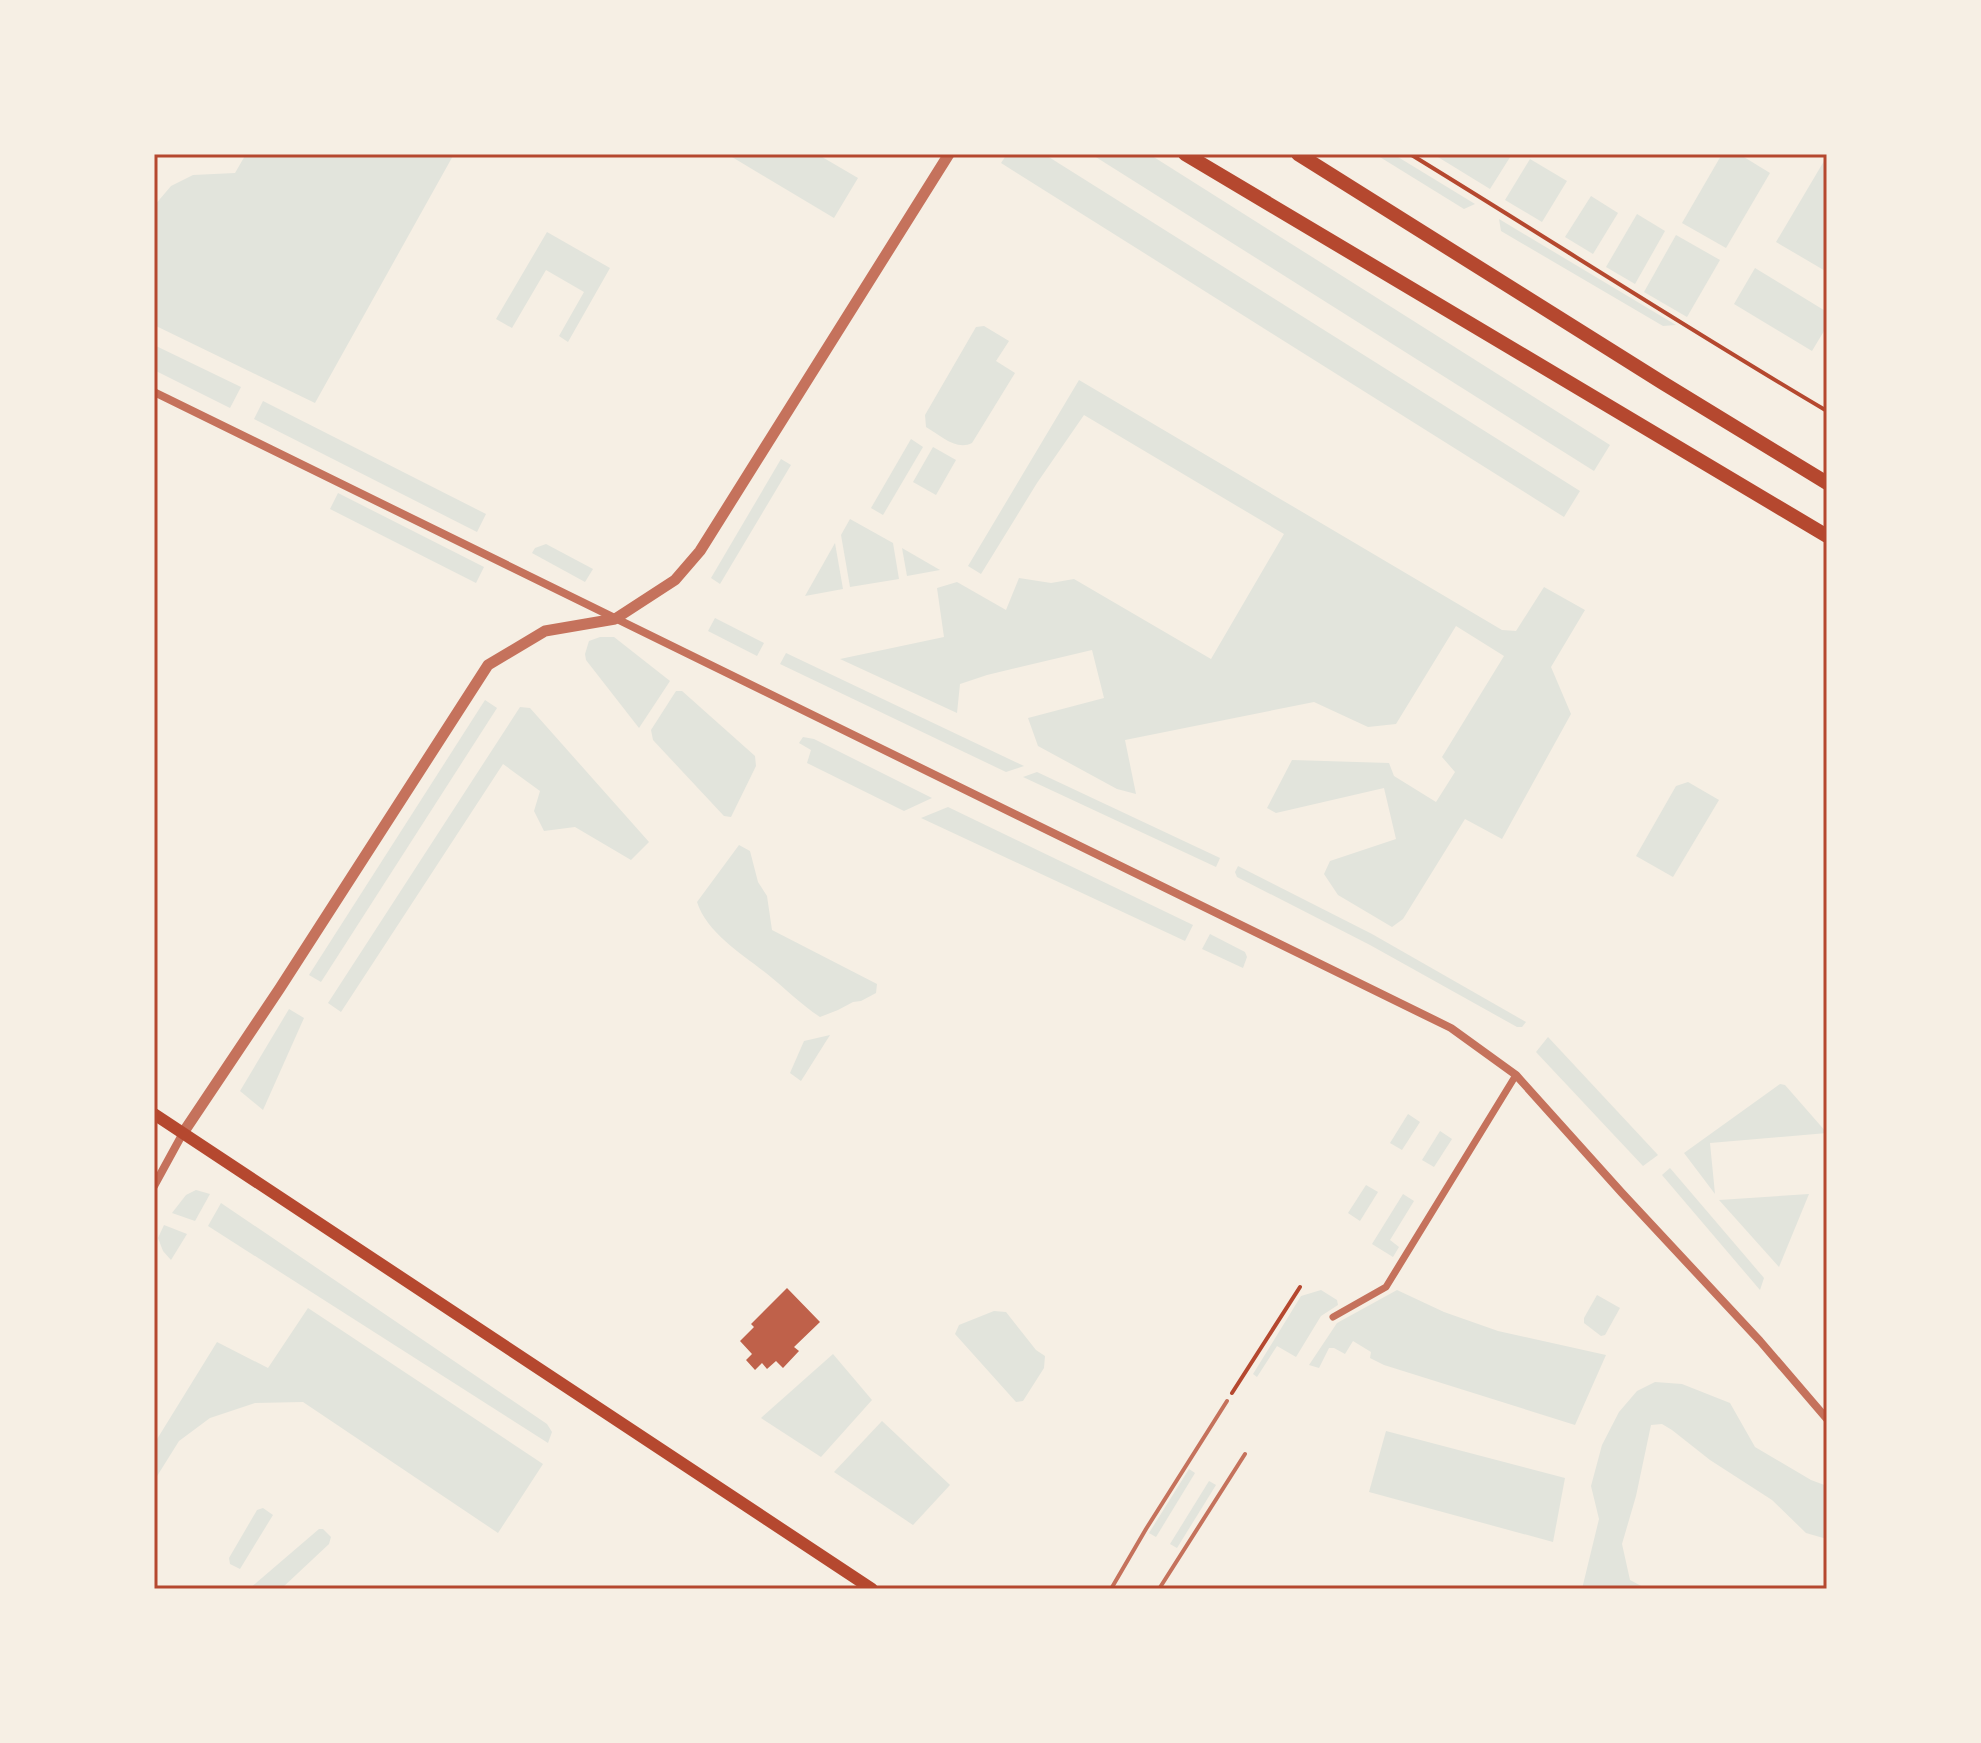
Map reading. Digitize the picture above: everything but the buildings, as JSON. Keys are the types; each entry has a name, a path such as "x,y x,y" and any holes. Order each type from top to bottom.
{"main road":[{"path":"1185,154 1209,160 1827,536"},
{"path":"1298,154 1827,483"},
{"path":"154,1114 872,1589"}],"street":[{"path":"154,1186 183,1133 488,665 545,631 615,619 675,580 700,551 949,154"},
{"path":"154,392 1451,1028 1516,1075 1760,1341 1827,1419"},
{"path":"1333,1317 1386,1287 1516,1075"}],"lane":[{"path":"1111,1589 1227,1401"},
{"path":"1159,1589 1245,1454"}],"path":[{"path":"1410,154 1827,411"},
{"path":"1227,1401 1300,1287"}],"shaded area":[{"path":"246,154 454,154 315,403 154,325 154,206 171,186 193,175 235,173"},
{"path":"727,154 817,154 858,178 834,218"},
{"path":"1007,154 1044,154 1580,491 1564,517 1001,163"},
{"path":"1091,154 1149,154 1610,445 1594,471"},
{"path":"1375,154 1393,154 1475,204 1464,209"},
{"path":"1433,154 1512,154 1490,189"},
{"path":"1722,154 1739,154 1770,173 1726,248 1682,223"},
{"path":"1827,156 1827,272 1776,242"},
{"path":"1530,159 1567,181 1542,222 1505,200"},
{"path":"1591,196 1618,213 1593,254 1565,237"},
{"path":"1637,214 1665,231 1635,284 1606,267"},
{"path":"1499,219 1676,325 1663,326 1501,231"},
{"path":"547,232 610,268 568,342 559,336 584,292 546,270 512,328 496,319"},
{"path":"1676,235 1720,260 1687,317 1644,292"},
{"path":"1755,268 1827,312 1827,326 1812,351 1734,304"},
{"path":"984,326 1009,341 996,361 1015,373 972,443 960,445 926,427 925,415 976,327"},
{"path":"154,345 241,387 230,408 154,370"},
{"path":"1079,380 1502,630 1516,631 1544,587 1585,610 1551,667 1571,714 1502,839 1465,819 1403,919 1392,927 1338,895 1324,874 1330,861 1396,839 1384,788 1276,813 1267,808 1292,760 1389,763 1394,776 1436,802 1455,772 1442,757 1504,656 1456,626 1396,724 1368,727 1314,702 1125,740 1136,794 1117,789 1038,746 1028,718 1104,698 1092,650 960,684 957,713 840,659 944,637 937,588 957,582 1006,610 1019,578 1051,583 1074,579 1211,659 1284,534 1084,415 1037,483 981,574 968,566"},
{"path":"263,401 486,514 477,532 254,419"},
{"path":"911,439 923,447 883,515 871,508"},
{"path":"933,447 956,460 936,495 913,482"},
{"path":"781,459 791,465 720,584 711,578"},
{"path":"338,493 484,567 476,583 330,509"},
{"path":"850,519 893,543 899,579 850,587 841,535"},
{"path":"835,543 843,589 805,596"},
{"path":"546,544 593,569 585,582 532,553 535,548"},
{"path":"902,548 940,570 907,576"},
{"path":"715,618 764,643 757,656 708,631"},
{"path":"614,637 670,681 639,728 586,660 589,641"},
{"path":"786,653 1024,766 1006,772 780,664"},
{"path":"676,691 682,691 755,756 756,766 731,817 724,816 653,740 651,730"},
{"path":"485,700 497,708 321,982 309,975"},
{"path":"520,707 530,708 649,842 631,860 575,827 544,831 534,811 540,791 503,764 341,1012 328,1003"},
{"path":"803,737 814,739 932,798 904,811 807,763 811,750 799,743"},
{"path":"1037,772 1220,858 1216,867 1023,777"},
{"path":"1688,782 1719,800 1673,877 1636,856 1676,786"},
{"path":"948,807 1193,925 1185,941 921,818"},
{"path":"739,845 750,851 758,882 767,896 772,930 877,984 876,993 820,1017 717,933 697,902"},
{"path":"1238,866 1372,934 1526,1022 1522,1027 1517,1027 1370,945 1237,877 1235,872"},
{"path":"1210,934 1245,952 1247,957 1243,968 1202,949"},
{"path":"289,1009 304,1018 263,1110 240,1091"},
{"path":"830,1035 801,1081 790,1073 804,1041"},
{"path":"1548,1037 1658,1155 1643,1166 1536,1052"},
{"path":"1780,1084 1785,1085 1827,1133 1710,1143 1715,1194 1684,1153"},
{"path":"1408,1114 1420,1122 1402,1150 1390,1143"},
{"path":"1440,1131 1452,1139 1434,1167 1422,1160"},
{"path":"1670,1168 1764,1278 1760,1290 1662,1175"},
{"path":"1366,1185 1378,1192 1360,1221 1348,1213"},
{"path":"196,1190 210,1194 195,1221 172,1213 186,1195"},
{"path":"1403,1194 1414,1201 1390,1240 1399,1247 1393,1257 1372,1244"},
{"path":"1809,1194 1779,1267 1719,1200"},
{"path":"221,1203 547,1424 552,1432 548,1443 208,1226"},
{"path":"164,1225 187,1234 171,1260 158,1238"},
{"path":"1321,1290 1337,1300 1338,1305 1321,1316 1296,1357 1277,1346 1257,1377 1253,1374 1301,1296"},
{"path":"1397,1290 1444,1312 1498,1331 1606,1355 1575,1425 1384,1365 1370,1358 1371,1352 1353,1341 1345,1354 1329,1348 1319,1368 1309,1365 1337,1323"},
{"path":"1597,1295 1620,1308 1605,1335 1601,1336 1584,1323"},
{"path":"308,1308 543,1464 498,1533 303,1402 255,1403 210,1418 179,1441 154,1481 154,1444 217,1342 268,1368"},
{"path":"994,1311 1006,1312 1036,1350 1045,1356 1044,1368 1023,1401 1016,1402 955,1334 959,1325"},
{"path":"833,1354 872,1400 821,1457 761,1418"},
{"path":"1655,1382 1682,1384 1730,1403 1755,1447 1827,1486 1827,1539 1806,1533 1772,1500 1710,1460 1672,1430 1662,1424 1651,1425 1622,1544 1630,1580 1647,1589 1582,1589 1599,1519 1591,1486 1602,1445 1619,1412 1637,1391"},
{"path":"882,1421 950,1485 913,1525 834,1472"},
{"path":"1386,1431 1565,1478 1553,1542 1369,1492"},
{"path":"1189,1469 1195,1473 1156,1537 1149,1533"},
{"path":"1209,1481 1216,1485 1177,1548 1170,1544"},
{"path":"263,1508 273,1515 240,1569 230,1564 229,1558 257,1510"},
{"path":"319,1529 331,1537 329,1544 281,1589 249,1589"}]}
